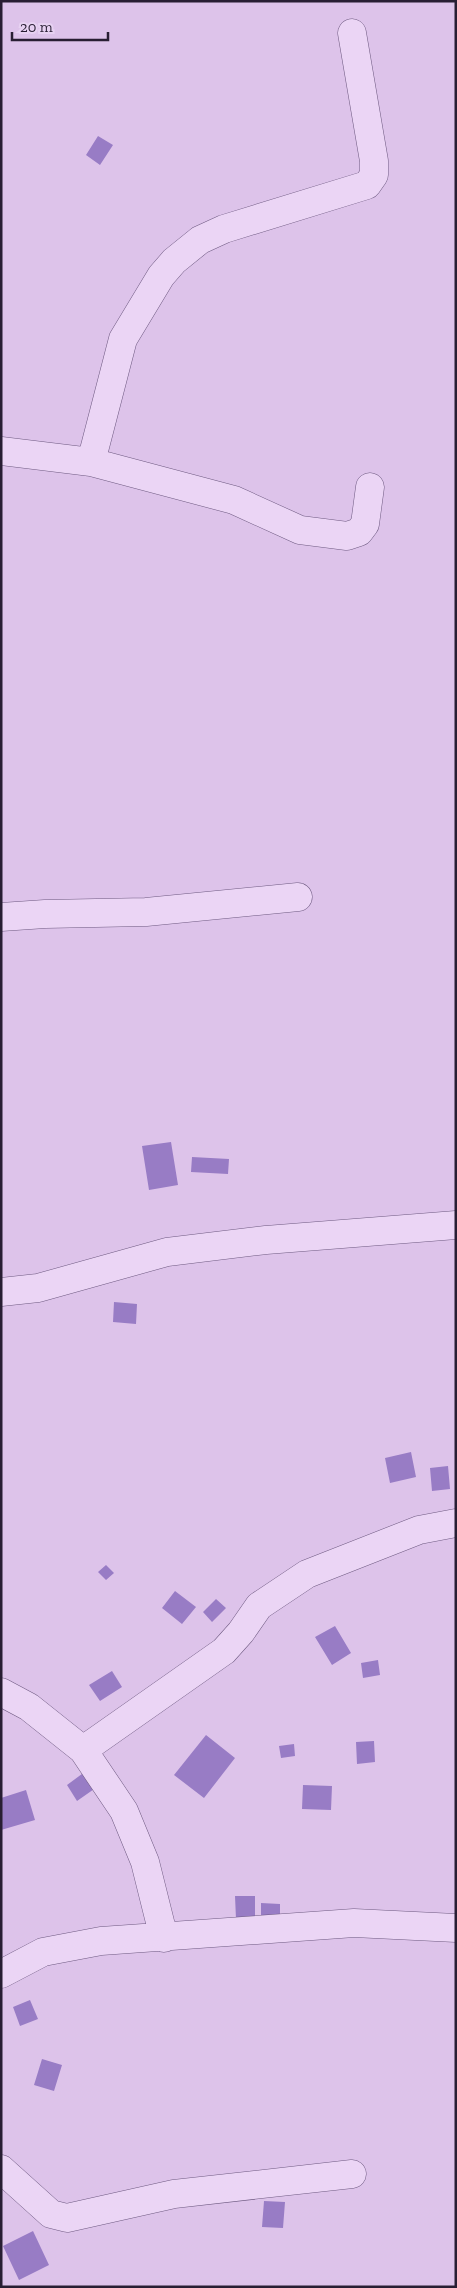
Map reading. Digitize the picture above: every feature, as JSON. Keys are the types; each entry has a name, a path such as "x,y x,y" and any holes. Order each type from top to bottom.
{"street":[{"path":"91,462 123,339 161,276 174,261 200,240 224,229 367,185 374,174 374,161 352,33"},
{"path":"1,450 91,462 234,500 300,530 347,536 359,532 365,524 370,487"},
{"path":"1,917 146,912 298,897"},
{"path":"1,1292 38,1288 167,1252 266,1240 456,1225"},
{"path":"83,1750 224,1651 241,1632 259,1606 307,1574 419,1530 456,1523"},
{"path":"1,1692 29,1707 83,1750 124,1811 145,1862 164,1938"},
{"path":"1,1974 43,1952 101,1941 354,1923 456,1928"},
{"path":"1,2169 51,2214 68,2218 174,2194 352,2174"}],"building":[{"path":"98,136 113,145 100,165 86,155"},
{"path":"171,1142 178,1185 149,1190 142,1146"},
{"path":"192,1157 229,1159 228,1174 191,1172"},
{"path":"114,1302 137,1304 136,1324 113,1322"},
{"path":"411,1452 416,1477 390,1483 385,1458"},
{"path":"448,1466 450,1489 432,1491 430,1468"},
{"path":"106,1565 114,1573 106,1580 98,1572"},
{"path":"175,1591 196,1607 182,1624 162,1608"},
{"path":"216,1599 226,1608 212,1622 203,1612"},
{"path":"335,1626 351,1653 332,1665 315,1637"},
{"path":"378,1660 380,1675 363,1678 361,1663"},
{"path":"112,1671 122,1687 100,1701 89,1685"},
{"path":"206,1735 235,1758 204,1798 174,1775"},
{"path":"374,1741 375,1762 357,1764 356,1742"},
{"path":"294,1744 295,1756 281,1758 279,1746"},
{"path":"86,1771 97,1787 77,1801 67,1785"},
{"path":"303,1785 332,1786 331,1810 302,1809"},
{"path":"26,1790 35,1820 1,1830 1,1798"},
{"path":"235,1896 255,1896 255,1919 236,1919"},
{"path":"261,1903 280,1904 280,1921 261,1920"},
{"path":"30,2000 38,2019 20,2026 13,2007"},
{"path":"42,2059 62,2065 54,2091 34,2085"},
{"path":"264,2201 285,2202 283,2228 262,2227"},
{"path":"33,2231 49,2265 19,2280 3,2246"}]}
